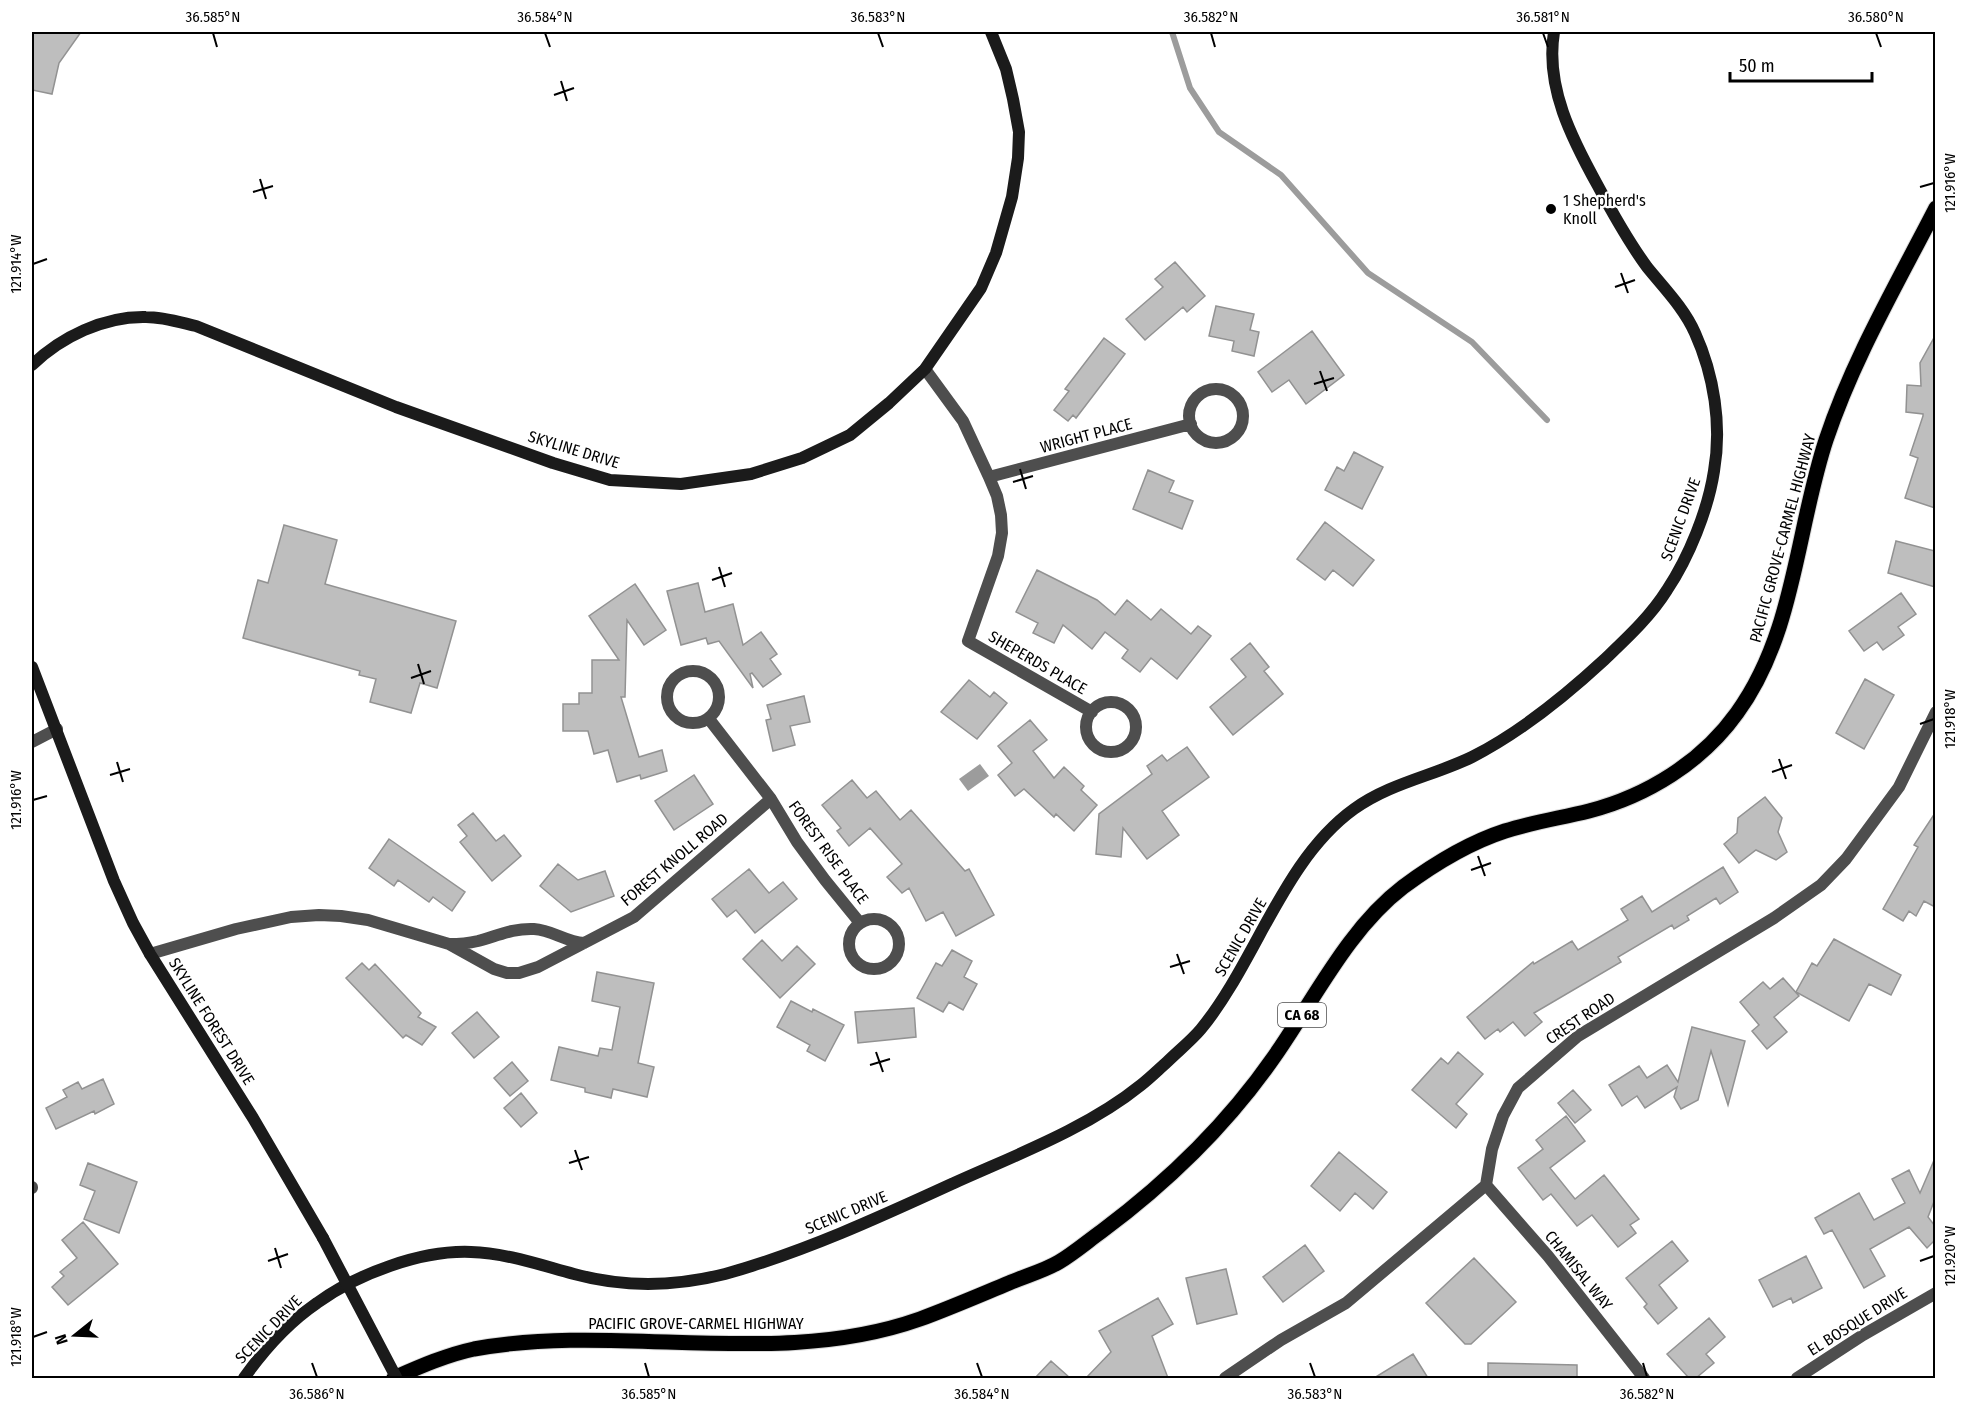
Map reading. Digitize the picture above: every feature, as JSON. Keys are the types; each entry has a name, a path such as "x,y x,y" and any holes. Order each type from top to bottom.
{"main road":[{"name":"PACIFIC GROVE-CARMEL HIGHWAY","path":"395,1378 446,1356 529,1343 606,1340 720,1344 823,1341 871,1333 916,1320 1058,1263 1142,1201 1203,1145 1248,1092 1356,934 1377,909 1401,888 1449,856 1487,838 1527,825 1588,812 1628,799 1680,769 1712,743 1725,729 1750,695 1776,638 1818,467 1842,398 1935,208"}],"street":[{"name":"SKYLINE DRIVE","path":"32,365 53,348 81,331 102,323 122,318 168,319 196,326 396,407 553,463 610,480 681,484 751,474 802,458 850,435 890,403 925,369 981,288 996,253 1012,196 1018,158 1019,132 1013,99 1006,69 991,32"},
{"name":"SCENIC DRIVE","path":"243,1378 287,1329 317,1302 356,1280 408,1261 471,1252 528,1261 612,1283 649,1286 685,1282 769,1261 854,1227 1063,1133 1107,1109 1140,1087 1198,1033 1226,995 1293,877 1332,826 1349,812 1385,790 1469,758 1519,730 1569,692 1636,630 1664,596 1686,555 1705,508 1714,470 1718,421 1705,359 1695,332 1685,314 1624,233 1580,153 1567,123 1558,97 1553,70 1554,32"},
{"path":"925,369 963,421 989,477"},
{"path":"1217,389 1233,394 1242,408 1241,427 1228,440 1210,442 1195,432 1191,424 1189,415 1195,399 1201,393 1209,390 1217,389"},
{"name":"WRIGHT PLACE","path":"989,477 1191,424"},
{"name":"SHEPERDS PLACE","path":"989,477 997,496 1002,533 998,556 968,641 1092,712"},
{"name":"SKYLINE FOREST DRIVE","path":"32,667 114,881 133,923 253,1118 323,1238 395,1378"},
{"path":"697,671 713,679 720,696 719,705 710,718 702,723 685,723 672,712 667,696 673,680 680,674 697,671"},
{"path":"1109,702 1117,702 1125,706 1135,718 1136,727 1131,742 1118,751 1102,750 1095,745 1087,731 1087,723 1092,712 1101,704 1109,702"},
{"name":"CREST ROAD","path":"1486,1185 1492,1149 1503,1116 1518,1088 1578,1036 1774,918 1821,885 1846,859 1899,787 1935,712"},
{"name":"FOREST RISE PLACE","path":"710,718 771,799 797,842 860,923"},
{"path":"32,742 57,729"},
{"name":"FOREST KNOLL ROAD","path":"150,954 236,929 291,917 341,916 368,920 449,944 474,959 507,973 519,973 538,967 634,917 771,799"},
{"path":"868,920 884,921 896,932 899,948 896,956 884,968 867,969 853,959 848,943 854,928 860,923 868,920"},
{"path":"449,944 479,941 509,931 537,929 571,942 584,943"},
{"path":"1225,1378 1281,1340 1346,1303 1486,1185"},
{"name":"CHAMISAL WAY","path":"1486,1185 1548,1256 1644,1378"},
{"name":"EL BOSQUE DRIVE","path":"1797,1378 1863,1335 1935,1293"}],"shaded area":[{"path":"980,764 989,776 968,791 959,779"}],"building":[{"path":"32,32 81,32 59,63 52,94 32,90"},
{"path":"1175,262 1205,296 1187,312 1183,307 1145,340 1126,319 1163,287 1155,279"},
{"path":"1216,306 1254,314 1250,330 1259,332 1254,356 1232,351 1234,341 1209,336"},
{"path":"1312,331 1344,375 1306,404 1289,380 1272,392 1258,372"},
{"path":"1935,336 1935,508 1905,498 1918,458 1910,455 1923,416 1923,414 1906,412 1907,385 1921,386 1920,363"},
{"path":"1104,338 1125,354 1076,418 1073,415 1068,421 1054,410 1069,391 1065,389"},
{"path":"1354,452 1383,467 1362,509 1325,490 1337,467 1344,471"},
{"path":"1148,470 1174,481 1169,492 1193,501 1182,529 1133,509"},
{"path":"1325,522 1374,560 1353,586 1333,570 1325,580 1297,559"},
{"path":"284,525 337,540 325,584 456,621 437,688 420,683 411,713 370,702 376,679 359,675 360,671 243,638 258,580 268,583"},
{"path":"1896,541 1935,551 1935,587 1888,573"},
{"path":"1037,570 1097,600 1115,615 1127,600 1151,620 1161,609 1191,634 1198,626 1211,636 1177,679 1151,658 1140,672 1122,658 1128,650 1105,632 1092,649 1063,625 1054,643 1033,633 1038,623 1016,612"},
{"path":"698,583 705,612 733,604 743,645 761,632 777,654 770,659 781,674 763,687 752,673 750,674 753,688 719,641 708,644 706,638 681,645 667,591"},
{"path":"635,584 666,630 644,645 627,620 625,697 621,697 639,757 662,750 667,771 641,779 640,775 617,782 608,750 594,754 588,731 563,731 563,704 579,704 579,693 592,693 592,660 619,660 589,616"},
{"path":"1901,593 1916,614 1898,627 1904,635 1883,650 1877,642 1864,651 1849,631"},
{"path":"1250,643 1269,667 1264,671 1283,694 1233,735 1210,707 1246,677 1231,659"},
{"path":"1865,679 1894,695 1864,749 1836,733"},
{"path":"969,680 990,697 994,692 1007,703 977,739 941,712"},
{"path":"804,696 810,722 790,726 795,745 773,751 766,720 771,719 767,705"},
{"path":"1030,720 1047,740 1033,751 1054,778 1064,767 1084,786 1081,790 1097,805 1074,831 1056,814 1054,817 1024,789 1015,796 998,775 1012,763 998,746"},
{"path":"1187,747 1209,777 1162,811 1179,835 1147,859 1123,828 1121,857 1096,854 1099,814 1152,774 1147,766 1162,755 1167,761"},
{"path":"694,775 713,804 674,830 655,801"},
{"path":"852,780 867,798 876,791 900,820 911,810 965,871 969,869 994,915 956,936 943,912 926,921 909,888 902,893 887,877 902,864 870,828 849,846 837,831 841,828 822,805"},
{"path":"1765,797 1782,818 1778,832 1787,852 1776,860 1756,850 1739,863 1724,844 1737,833 1738,818"},
{"path":"473,813 496,841 504,835 521,856 492,881 460,842 467,836 458,825"},
{"path":"1935,813 1935,907 1924,901 1916,916 1909,911 1903,921 1883,909 1918,847 1914,845"},
{"path":"389,839 465,892 452,911 433,897 429,902 398,880 394,886 369,868"},
{"path":"558,864 578,880 605,871 614,896 571,912 540,886"},
{"path":"1723,867 1738,892 1720,904 1716,898 1687,916 1689,920 1674,929 1672,925 1618,957 1621,962 1534,1013 1542,1022 1525,1036 1513,1022 1500,1032 1498,1029 1485,1039 1467,1017 1533,962 1534,964 1572,941 1578,950 1628,920 1621,909 1642,896 1652,912"},
{"path":"749,869 769,893 783,882 797,899 755,933 736,910 727,917 712,899"},
{"path":"1834,939 1901,975 1891,995 1869,984 1849,1021 1796,992 1812,963 1817,966"},
{"path":"762,940 782,961 797,946 815,964 780,998 743,959"},
{"path":"952,950 972,961 964,977 977,984 963,1010 949,1002 943,1012 917,998 936,963 942,966"},
{"path":"362,963 369,970 375,964 421,1013 418,1017 436,1027 422,1045 406,1035 403,1038 346,978"},
{"path":"597,972 654,983 638,1063 654,1067 647,1097 613,1089 611,1098 585,1092 585,1088 551,1080 559,1047 598,1056 600,1048 612,1050 620,1007 592,1001"},
{"path":"1783,978 1799,996 1774,1017 1787,1032 1767,1049 1752,1031 1759,1025 1740,1002 1763,982 1770,989"},
{"path":"791,1001 844,1025 825,1061 807,1051 810,1045 777,1027"},
{"path":"914,1008 916,1037 858,1043 855,1012"},
{"path":"477,1012 499,1037 474,1058 452,1033"},
{"path":"1692,1027 1745,1041 1728,1105 1711,1051 1698,1100 1681,1109 1674,1097 1677,1087 1645,1108 1637,1096 1622,1106 1609,1085 1639,1066 1647,1078 1667,1065 1678,1082"},
{"path":"1458,1052 1483,1074 1456,1104 1467,1114 1456,1128 1412,1090 1441,1058 1448,1064"},
{"path":"512,1062 528,1081 510,1096 494,1078"},
{"path":"103,1079 114,1104 56,1129 46,1108 67,1097 63,1090 78,1082 82,1089"},
{"path":"1573,1090 1591,1110 1575,1123 1558,1103"},
{"path":"521,1093 537,1113 521,1127 504,1108"},
{"path":"1566,1116 1585,1141 1550,1168 1575,1199 1604,1175 1639,1219 1630,1225 1636,1233 1618,1247 1592,1215 1577,1226 1551,1194 1543,1200 1518,1168 1543,1149 1536,1140"},
{"path":"1339,1152 1387,1192 1373,1209 1355,1193 1340,1211 1311,1186"},
{"path":"1935,1158 1935,1199 1928,1217 1935,1226 1935,1240 1927,1248 1909,1227 1870,1249 1885,1276 1864,1288 1832,1230 1824,1234 1815,1218 1859,1193 1874,1220 1905,1203 1892,1179 1909,1170 1920,1193"},
{"path":"88,1163 137,1182 119,1233 84,1219 95,1191 80,1185"},
{"path":"83,1222 118,1264 68,1305 52,1287 64,1276 60,1272 77,1258 62,1240"},
{"path":"1672,1241 1688,1261 1659,1285 1677,1308 1658,1324 1644,1307 1647,1304 1626,1278"},
{"path":"1305,1245 1324,1271 1283,1302 1263,1277"},
{"path":"1806,1256 1822,1288 1793,1303 1791,1298 1773,1307 1759,1280"},
{"path":"1474,1258 1516,1302 1471,1344 1465,1344 1426,1303"},
{"path":"1226,1269 1237,1314 1197,1324 1186,1278"},
{"path":"1158,1298 1173,1324 1152,1336 1168,1378 1086,1378 1111,1352 1099,1331"},
{"path":"1709,1318 1725,1337 1706,1354 1714,1363 1696,1378 1689,1378 1667,1354"},
{"path":"1413,1354 1428,1378 1374,1378"},
{"path":"1051,1361 1070,1378 1035,1378"},
{"path":"1488,1363 1577,1365 1577,1378 1488,1378"}],"waterway":[{"path":"1172,32 1190,88 1219,132 1281,175 1368,273 1472,342 1547,420"}],"place":[{"name":"1 Shepherd's Knoll","path":"1551,209"}]}
